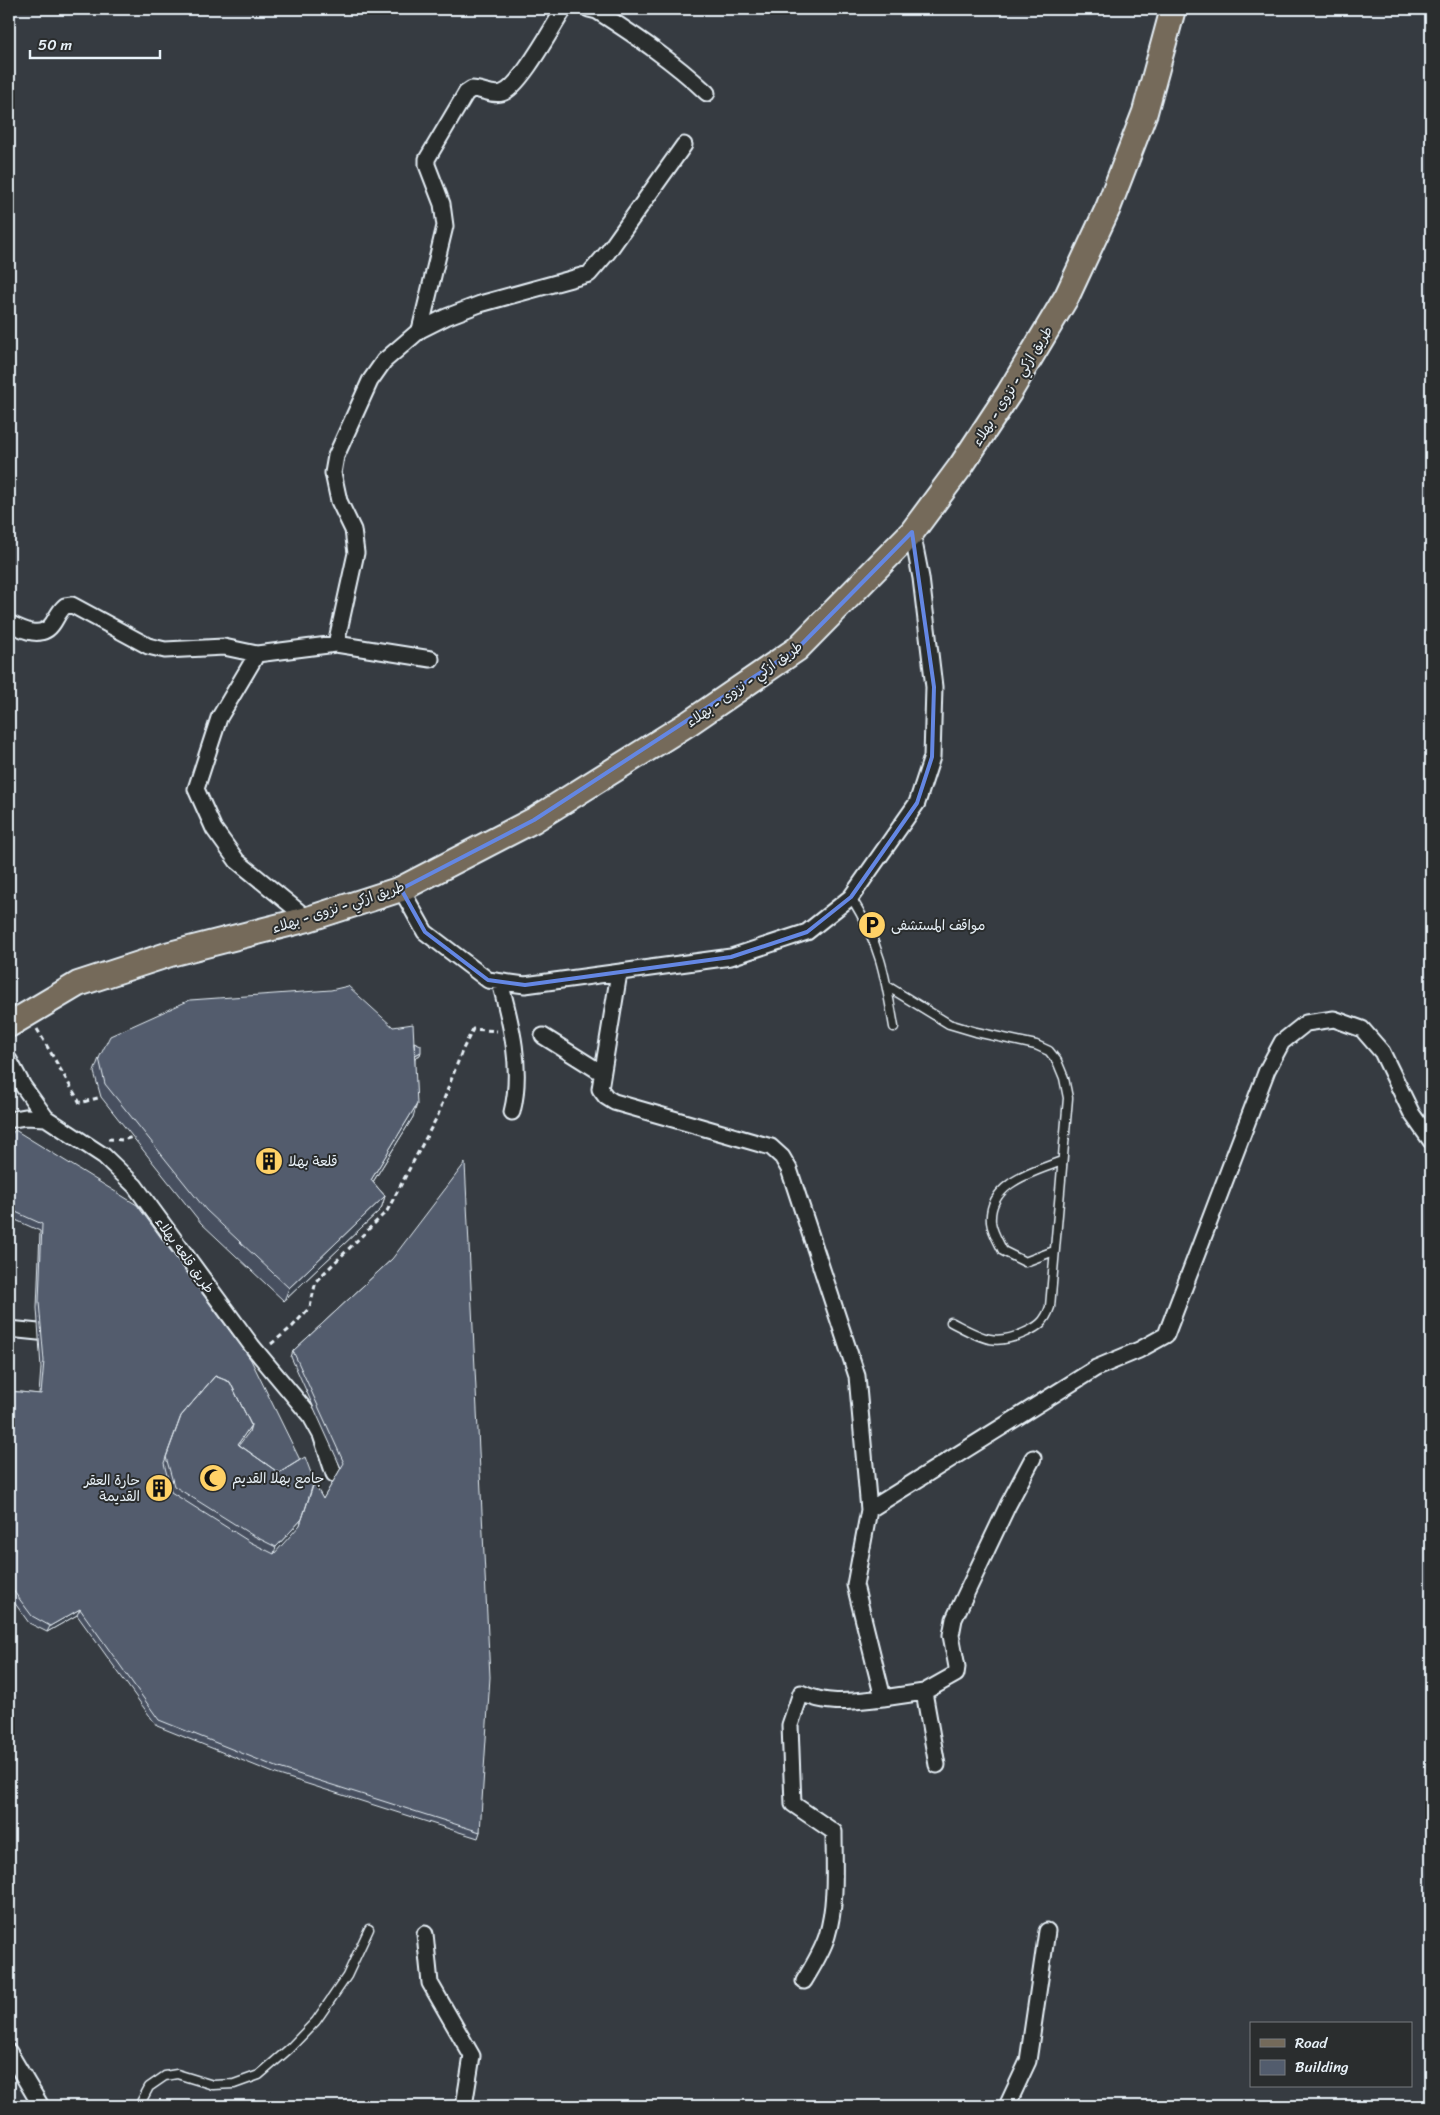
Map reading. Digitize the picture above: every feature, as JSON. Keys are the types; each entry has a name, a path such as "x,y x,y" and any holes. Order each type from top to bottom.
{"main road":[{"name":"طريق ازكي - نزوى - بهلاء","path":"18,1020 78,984 170,954 308,919 402,889 534,820 689,723 797,649 912,532 961,466 1009,393 1067,296 1108,208 1145,112 1173,9"}],"street":[{"path":"420,330 445,226 442,204 427,165 427,158 466,93 472,89 492,94 501,94 508,91 522,75 564,9"},
{"path":"589,9 597,11 643,41 682,70 707,93"},
{"path":"336,644 356,553 353,530 339,501 333,473 336,456 370,381 384,361 420,330 446,317 480,304 588,274 608,252 684,145"},
{"path":"402,889 425,932 488,980 525,986 731,957 807,932 851,897 917,803 932,757 934,687 921,578 912,532"},
{"path":"9,624 37,633 46,631 65,606 72,605 148,646 165,650 224,647 257,654 336,644 431,659"},
{"path":"257,654 218,718 196,789 214,829 237,861 308,919"},
{"path":"619,973 600,1090 606,1097 614,1102 771,1147 782,1157 789,1169 857,1376 869,1510 855,1585 883,1698"},
{"path":"500,982 512,1032 516,1083 512,1112"},
{"path":"869,1510 1096,1368 1140,1350 1166,1335 1267,1070 1282,1042 1306,1023 1334,1019 1362,1029 1382,1052 1412,1114 1431,1141"},
{"path":"543,1036 602,1073"},
{"name":"طريق قلعه بهلاء","path":"9,1060 23,1086 46,1118 104,1156 135,1186 258,1355 311,1417 321,1435 334,1474"},
{"path":"9,1120 25,1117 46,1118"},
{"path":"9,1329 59,1334"},
{"path":"804,1980 818,1958 827,1935 833,1908 834,1832 793,1804 790,1725 801,1694 817,1701 840,1702 883,1698 924,1692 956,1674 957,1667 951,1634 954,1619 1008,1505 1033,1458"},
{"path":"924,1692 937,1765"},
{"path":"1008,2106 1028,2061 1047,1931"},
{"path":"425,1934 430,1983 472,2056 464,2106"},
{"path":"9,2052 41,2106"}],"lane":[{"path":"851,897 866,922 883,964 894,1027"},
{"path":"887,986 949,1024 1036,1045 1049,1050 1057,1060 1064,1078 1068,1098 1050,1307 1046,1318 1037,1328 1008,1340 992,1341 952,1322"},
{"path":"1054,1251 1025,1262 1003,1252 991,1224 991,1206 999,1193 1019,1177 1062,1161"},
{"path":"139,2106 149,2087 165,2076 177,2074 213,2084 234,2084 259,2075 289,2049 316,2021 347,1976 369,1930"}],"path":[{"path":"18,1020 80,1103 101,1097"},
{"path":"258,1355 298,1320 310,1306 316,1281 386,1211 438,1115 462,1051 473,1029 512,1032"}],"highlighted area":[{"path":"912,532 934,687 932,757 917,803 851,897 807,932 731,957 525,985 488,980 425,932 401,889 534,820 797,649"}],"building":[{"name":"قلعة بهلا","path":"348,986 393,1027 413,1024 417,1104 371,1180 385,1196 289,1288 206,1210 105,1084 99,1058 110,1036 190,1000 331,990"},
{"path":"414,1042 421,1045 421,1052 415,1055"},
{"name":"حارة العقر القديمة","path":"15,1130 137,1205 251,1360 300,1460 279,1473 239,1445 249,1432 251,1425 230,1382 215,1376 181,1416 164,1463 171,1492 250,1542 274,1554 300,1525 314,1483 323,1499 344,1463 293,1351 392,1259 465,1163 490,1677 480,1832 279,1768 159,1720 80,1609 50,1626 32,1616 9,1585 9,1391 41,1394 44,1361 39,1302 42,1224 9,1209 9,1137"},
{"name":"جامع بهلا القديم","path":"215,1376 230,1382 251,1425 238,1444 279,1473 305,1457 314,1481 302,1519 276,1547 252,1535 174,1486 166,1457 181,1416"}],"place":[{"name":"مواقف المستشفى","path":"872,925"},
{"name":"قلعة بهلا","path":"269,1161"},
{"name":"جامع بهلا القديم","path":"213,1478"},
{"name":"حارة العقر القديمة","path":"159,1488"}]}
